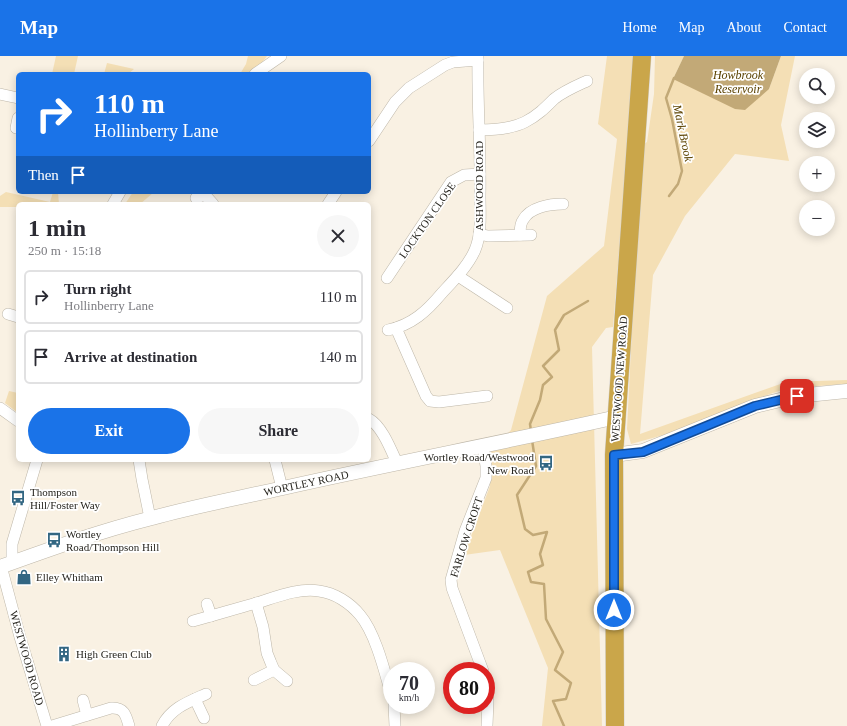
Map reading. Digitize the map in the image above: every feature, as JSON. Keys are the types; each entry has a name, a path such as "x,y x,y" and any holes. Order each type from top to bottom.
{"highway":[{"name":"WESTWOOD NEW ROAD","path":"615,726 614,455 642,56"}],"street":[{"path":"258,72 278,57"},
{"path":"371,138 395,102 409,88 445,65 453,62 478,58"},
{"name":"ASHWOOD ROAD","path":"478,58 480,174 479,234 477,243 471,258 458,276 429,308 410,322 392,329 426,396 430,401 439,402 466,394 487,396"},
{"path":"479,130 496,130 524,123 546,108 564,91 582,87"},
{"path":"0,94 16,98"},
{"name":"LOCKTON CLOSE","path":"387,278 401,265 451,182 464,176 480,174"},
{"path":"202,195 211,202"},
{"path":"479,234 488,236 525,235 523,219 527,215 548,204 563,204"},
{"path":"458,276 492,304 507,308"},
{"path":"614,455 643,452 755,406 797,396 847,391"},
{"path":"0,408 16,420"},
{"name":"WORTLEY ROAD","path":"5,565 65,544 150,518 397,463 617,417"},
{"path":"371,421 376,424 381,431 397,463"},
{"name":"FARLOW CROFT","path":"480,662 452,588 451,580 465,531 486,478 484,446"},
{"name":"WESTWOOD ROAD","path":"36,462 13,537 11,550 5,565 20,637 48,726"},
{"path":"139,462 150,518"},
{"path":"276,462 282,488"},
{"path":"193,621 288,593 310,590 329,593 346,602 360,615 371,634 383,670"},
{"path":"256,603 263,627 267,653 274,670 287,681"},
{"path":"208,604 211,616"},
{"path":"254,680 274,670"},
{"path":"162,726 169,714 177,708 206,694"},
{"path":"195,698 204,718"},
{"path":"83,700 87,714"},
{"path":"52,726 87,714 117,707 122,709 124,712 129,726"},
{"path":"394,714 395,726"},
{"path":"487,714 487,726"}],"shaded area":[{"path":"56,56 78,56 74,72 52,72"},
{"path":"248,56 267,56 261,64 250,72 241,72 246,64"},
{"path":"607,56 635,56 613,327 606,328 592,347 602,726 542,726 548,668 500,550 464,555 490,486 491,451 511,430 547,296 604,246 617,139 598,124"},
{"path":"655,56 684,56 673,79 769,89 781,56 795,56 781,125 789,161 735,154 685,216 653,275 640,434 786,382 847,380 847,384 788,388 744,403 678,431 631,444 627,429 641,146 647,142 654,94"},
{"path":"107,63 134,69 130,72 105,72"},
{"path":"6,192 50,202 16,202 16,207 0,207 0,196"},
{"path":"52,194 58,194 59,202 50,202"},
{"path":"132,194 152,194 142,202 126,202"},
{"path":"9,391 16,393 16,411 5,403"}],"water":[{"name":"Howbrook Reservoir","path":"684,56 781,56 769,89 745,110 735,109 673,79"}],"waterway":[{"name":"Mark Brook","path":"669,196 678,184 682,171 672,119 666,98 674,78"},
{"name":"Mark Brook","path":"531,431 530,424 540,400 543,385 552,377 543,366 559,350 555,330 564,315 588,301"},
{"name":"Mark Brook","path":"532,440 536,466 517,495 525,529 533,535 547,532 540,554 543,565 528,572 531,582 544,584 546,619 563,652 555,670 571,683 566,699 553,701 564,726"}],"place":[{"name":"Wortley Road/Westwood New Road","path":"546,463"},
{"name":"Thompson Hill/Foster Way","path":"18,498"},
{"name":"Wortley Road/Thompson Hill","path":"54,540"},
{"name":"Elley Whitham","path":"24,577"},
{"name":"High Green Club","path":"64,654"}],"route":[{"path":"614,610 614,455 643,452 755,406 797,396"}]}
